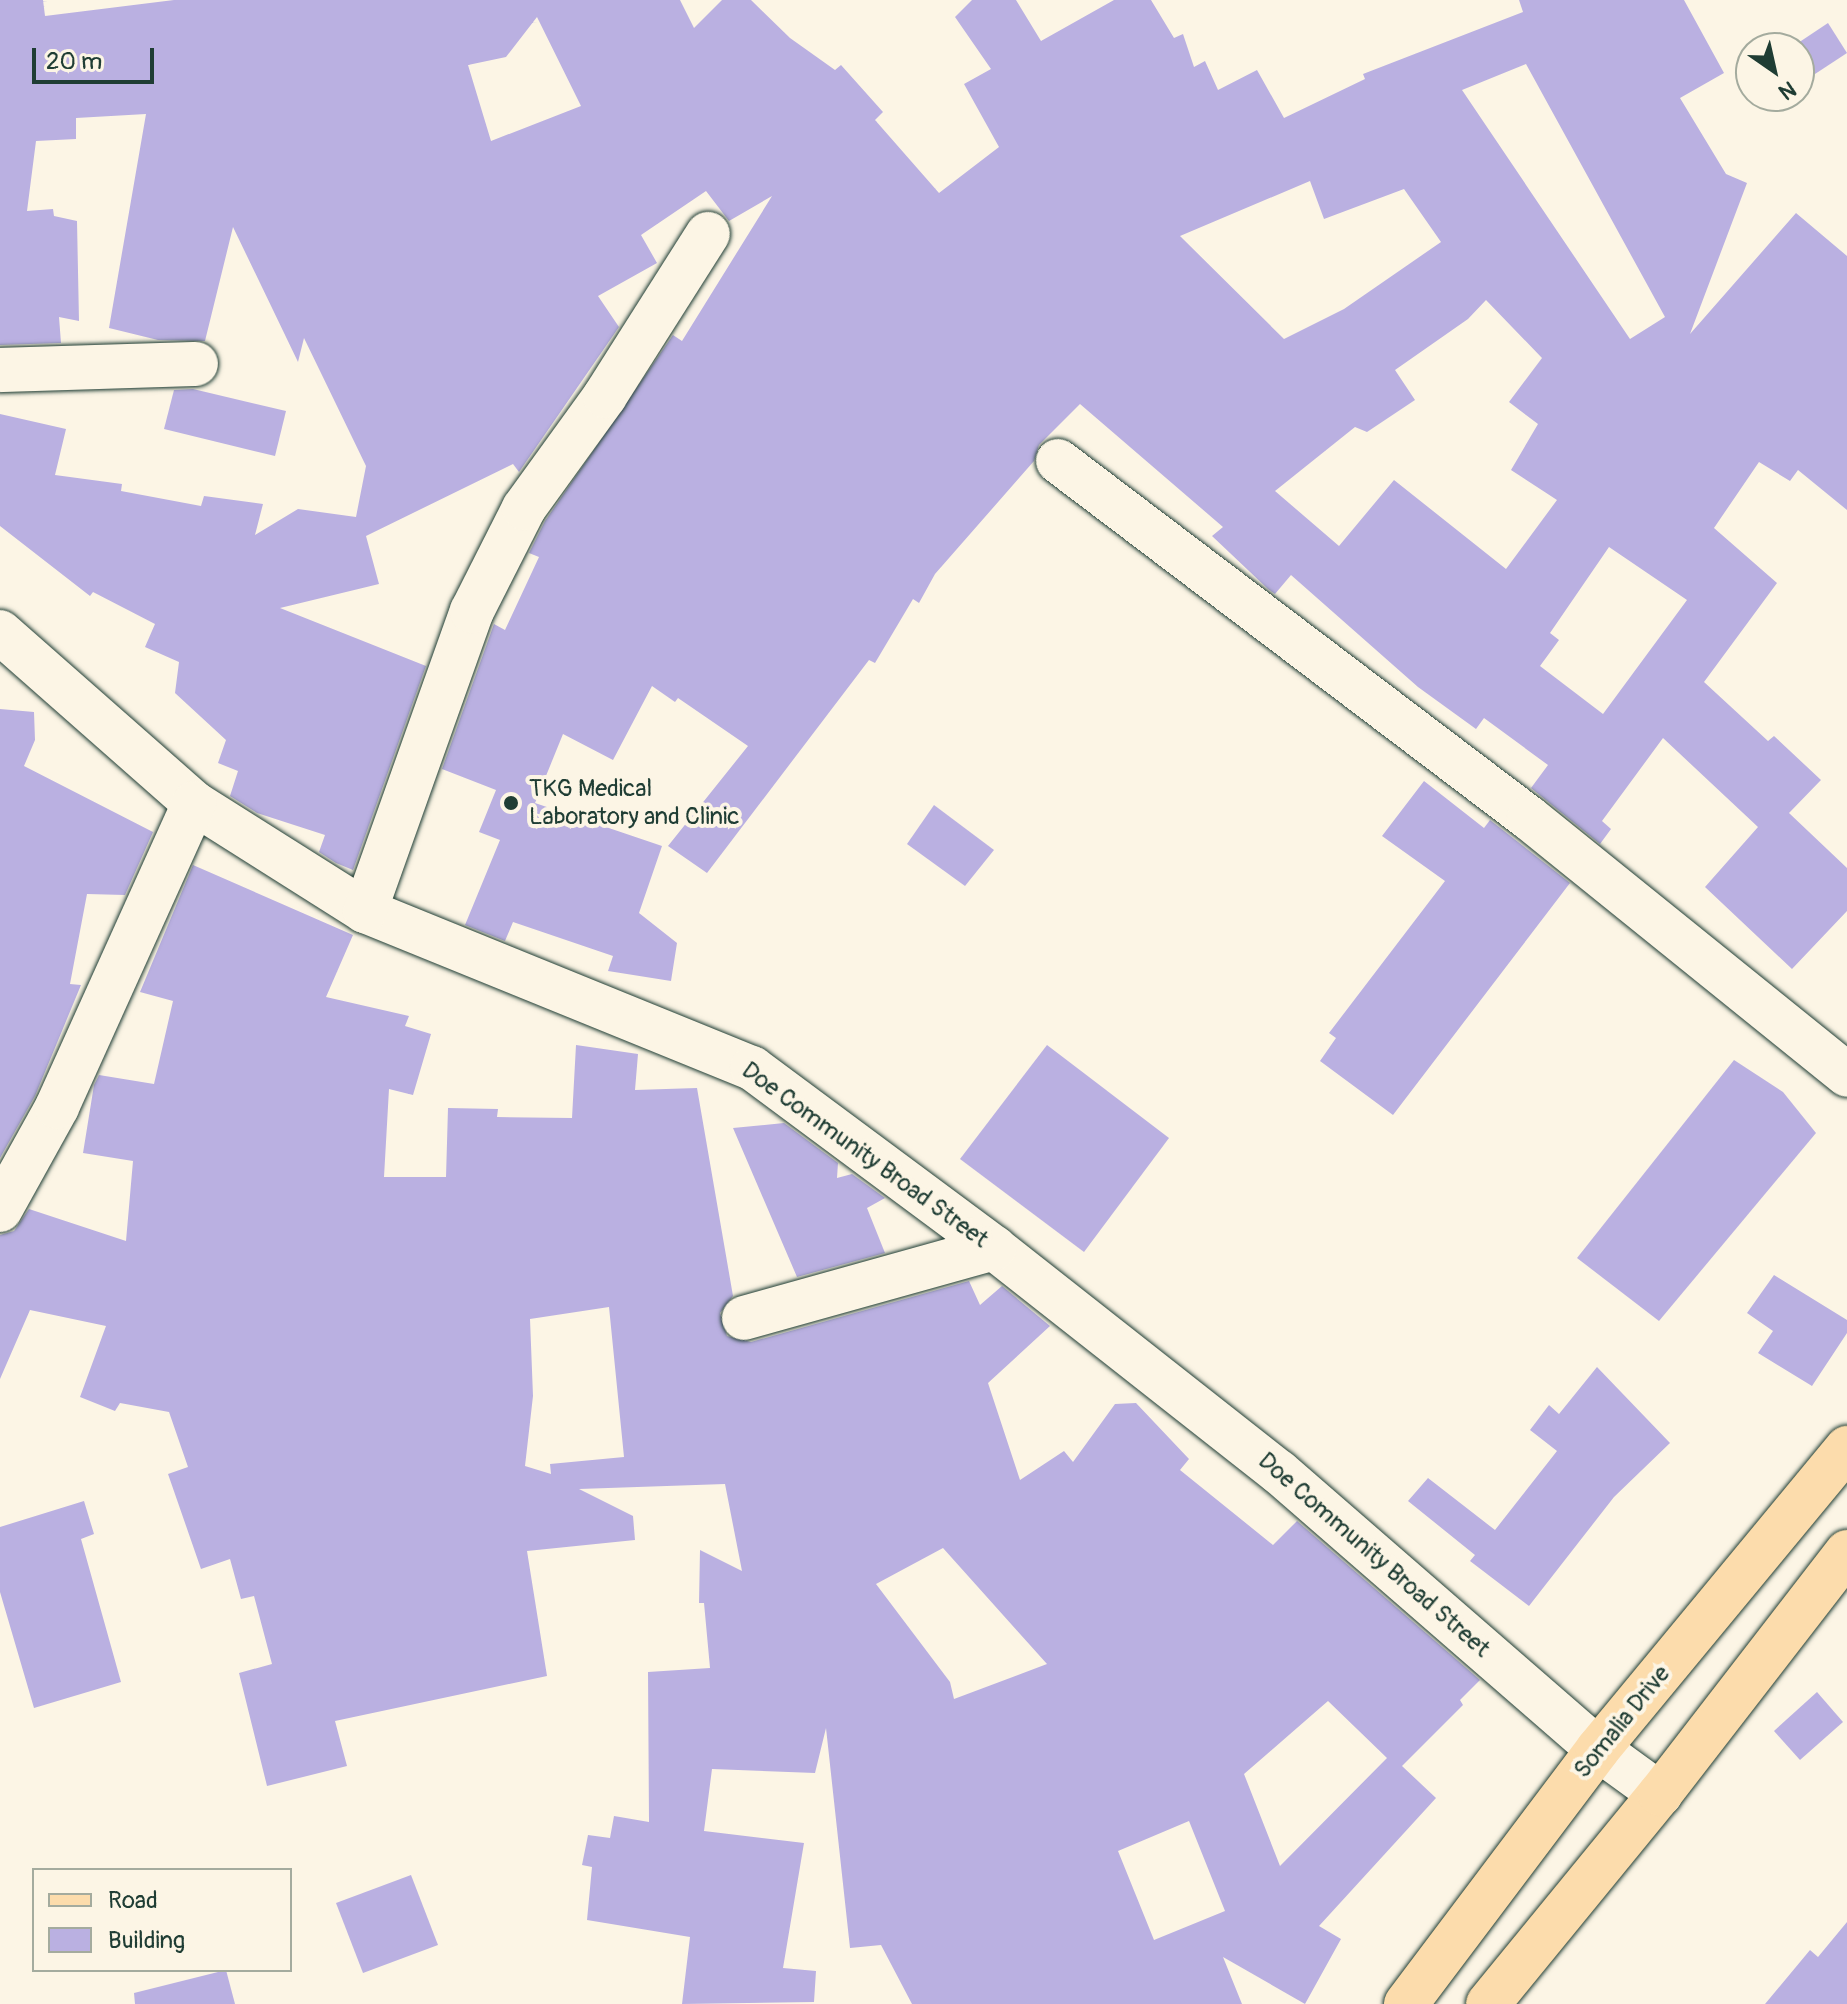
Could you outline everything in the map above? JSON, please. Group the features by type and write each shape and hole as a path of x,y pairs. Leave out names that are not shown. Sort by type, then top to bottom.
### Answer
{"main road":[{"name":"Somalia Drive","path":"1406,2004 1598,1749 1847,1448"},
{"path":"1488,2004 1660,1794 1847,1552"}],"street":[{"path":"365,911 472,611 524,508 605,396 708,234"},
{"path":"0,370 196,364"},
{"path":"1058,461 1516,808 1847,1075"},
{"name":"Doe Community Broad Street","path":"0,632 194,803 365,911 752,1068 994,1248 1279,1472 1598,1749 1660,1794"},
{"path":"0,1210 57,1107 194,803"},
{"path":"744,1318 994,1248"}],"building":[{"path":"0,0 43,0 45,16 174,0 680,0 694,28 722,0 751,0 790,38 835,70 841,65 883,112 875,120 939,193 999,147 964,84 991,69 955,17 972,0 1016,0 1041,41 1114,0 1151,0 1174,38 1183,34 1194,67 1205,61 1218,90 1257,70 1284,118 1365,79 1363,74 1523,12 1519,0 1684,0 1724,73 1680,98 1726,174 1747,183 1690,334 1796,213 1847,256 1847,510 1798,470 1790,481 1759,462 1714,528 1777,583 1704,682 1768,741 1774,736 1821,780 1789,813 1847,868 1847,911 1792,969 1705,887 1758,827 1663,738 1602,821 1611,829 1600,844 1531,788 1548,765 1484,718 1476,729 1418,687 1291,575 1275,594 1268,589 1212,536 1223,527 1080,404 1039,445 1034,461 935,574 919,603 913,599 875,663 869,660 707,873 668,846 748,746 678,698 675,702 652,686 613,760 563,734 535,803 662,846 639,913 677,943 671,981 608,971 613,956 513,922 505,941 465,925 500,840 479,832 496,790 442,769 494,624 505,630 539,557 529,553 545,521 673,335 682,341 772,196 729,221 706,191 641,235 657,263 598,296 619,327 519,472 513,464 366,536 379,584 280,608 426,666 353,870 319,852 325,835 257,813 230,796 238,771 218,763 226,740 175,693 179,662 145,647 155,624 93,592 90,596 0,526 0,414 66,429 55,475 122,484 121,491 201,506 204,496 263,504 255,535 298,509 356,517 366,466 304,338 298,362 233,227 205,341 158,340 109,328 146,114 76,118 76,139 36,141 27,211 53,209 54,216 77,221 79,321 59,317 61,343 0,345","holes":["537,17 581,106 491,141 468,65 506,57","1526,64 1665,317 1630,339 1462,90","1310,181 1324,219 1404,189 1441,242 1344,309 1284,339 1180,236","1486,300 1542,358 1509,402 1538,424 1511,470 1557,500 1506,569 1394,480 1339,546 1275,491 1355,427 1367,432 1415,400 1395,370 1468,319","1609,547 1687,600 1603,714 1540,666 1559,640 1550,633"]},
{"path":"1828,23 1847,53 1815,74 1815,32"},
{"path":"193,389 286,411 275,456 164,429 174,390"},
{"path":"0,709 34,712 35,740 24,766 153,832 125,895 87,894 70,984 81,985 35,1096 0,1158"},
{"path":"1424,781 1484,828 1490,820 1570,883 1393,1115 1320,1061 1336,1038 1329,1033 1445,881 1382,836"},
{"path":"934,805 994,850 965,886 907,844"},
{"path":"193,865 353,935 326,997 409,1016 405,1026 431,1034 413,1095 389,1089 384,1177 446,1177 448,1108 498,1109 497,1117 572,1118 576,1045 638,1054 635,1090 697,1088 733,1296 720,1313 727,1336 751,1342 969,1281 980,1305 1002,1286 1050,1326 988,1383 1020,1480 1064,1451 1073,1462 1115,1404 1136,1403 1189,1459 1180,1470 1273,1545 1297,1521 1480,1680 1460,1700 1463,1705 1402,1766 1436,1798 1319,1926 1341,1939 1305,2004 1223,1957 1242,2004 912,2004 881,1945 850,1948 826,1728 815,1773 712,1769 704,1831 804,1843 783,1968 816,1971 814,2002 682,2004 690,1937 587,1920 592,1867 582,1865 588,1835 610,1838 614,1816 649,1822 648,1672 710,1668 704,1603 699,1603 700,1550 742,1571 725,1484 579,1489 633,1516 635,1540 527,1551 547,1676 335,1721 347,1766 267,1786 239,1673 272,1664 254,1596 241,1599 230,1559 201,1569 168,1474 188,1467 169,1412 120,1403 115,1411 80,1397 106,1326 30,1310 0,1379 0,1235 14,1231 29,1209 126,1241 133,1161 83,1153 94,1085 99,1075 154,1084 173,1001 140,992","holes":["609,1307 624,1457 550,1464 551,1474 525,1466 533,1396 530,1319","943,1548 1047,1664 954,1699 950,1682 876,1584","1328,1701 1387,1758 1280,1866 1244,1774","1189,1821 1225,1911 1154,1940 1118,1851"]},
{"path":"1047,1045 1169,1138 1084,1252 960,1159"},
{"path":"1734,1060 1783,1092 1816,1133 1659,1321 1577,1258"},
{"path":"784,1123 838,1163 837,1178 852,1174 885,1198 867,1208 885,1253 797,1277 733,1128"},
{"path":"1774,1275 1847,1320 1847,1333 1812,1386 1758,1353 1773,1331 1747,1313"},
{"path":"1597,1367 1670,1443 1614,1497 1529,1606 1470,1561 1475,1555 1408,1501 1428,1478 1495,1530 1557,1451 1530,1430 1549,1405 1559,1414"},
{"path":"84,1501 94,1534 81,1539 121,1682 34,1708 0,1592 0,1527"},
{"path":"1817,1692 1843,1722 1800,1760 1774,1731"},
{"path":"411,1875 438,1945 363,1973 336,1903"},
{"path":"1847,1922 1847,2004 1765,2004 1810,1950 1818,1957"},
{"path":"227,1972 235,2004 135,2004 134,1993"}],"place":[{"name":"TKG Medical Laboratory and Clinic","path":"511,803"}]}
